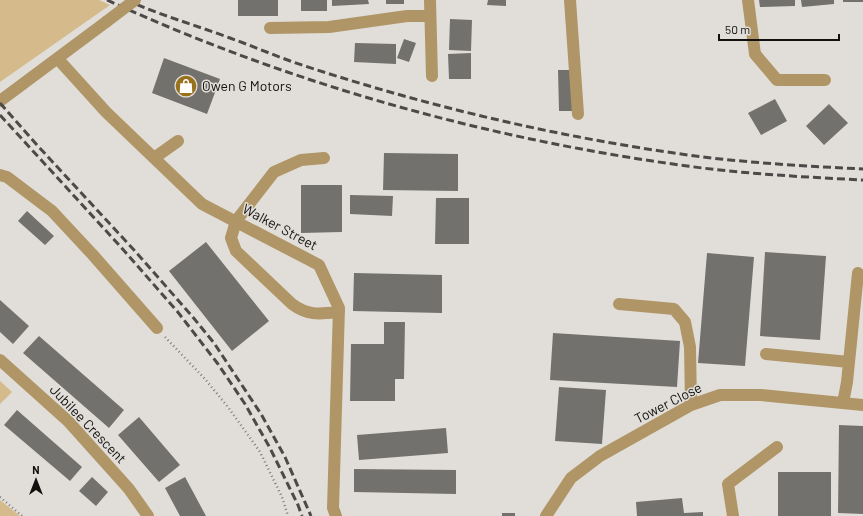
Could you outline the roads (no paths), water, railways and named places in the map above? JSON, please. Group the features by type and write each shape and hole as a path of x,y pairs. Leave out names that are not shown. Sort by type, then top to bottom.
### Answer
{"street":[{"path":"0,101 135,0"},
{"path":"430,0 432,76"},
{"path":"570,0 578,114"},
{"path":"748,0 755,54 777,80 825,80"},
{"path":"270,28 329,27 407,16 430,16"},
{"name":"Walker Street","path":"58,59 106,112 202,204 319,266 339,308 333,508 336,516"},
{"path":"154,158 178,141"},
{"path":"324,158 301,160 274,172 236,221 231,238 236,251 301,311 319,314 339,312"},
{"path":"0,175 7,177 52,211 157,328"},
{"path":"844,403 858,273"},
{"path":"619,304 674,309 685,322 690,346 691,405"},
{"path":"766,354 849,362"},
{"name":"Jubilee Crescent","path":"0,360 68,421 129,489 148,516"},
{"name":"Tower Close","path":"546,516 571,478 600,456 691,405 720,395 761,395 863,405"},
{"path":"733,516 728,484 777,447"}],"railway":[{"path":"107,0 176,30 247,58 318,82 464,124 612,155 687,166 753,173 863,180"},
{"path":"126,0 286,60 399,95 495,119 543,130 639,148 710,158 863,169"},
{"path":"0,103 134,250 214,343 261,414 285,457 311,516"},
{"path":"0,115 177,311 218,364 245,404 270,448 302,516"}],"place":[{"name":"Owen G Motors","path":"186,86"}]}
